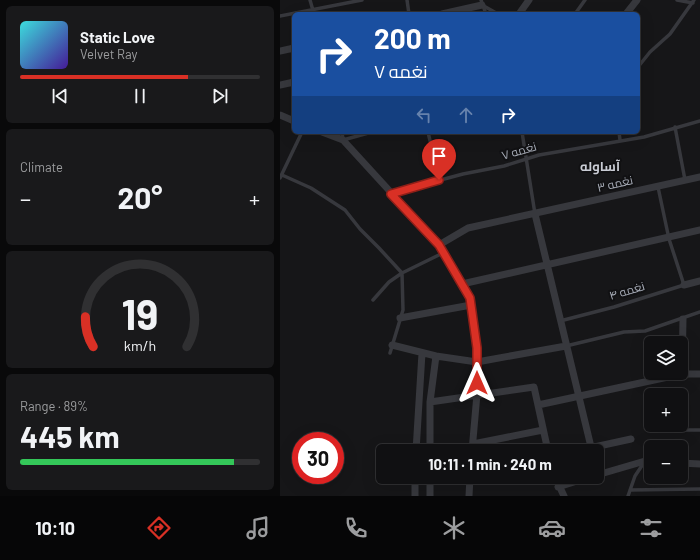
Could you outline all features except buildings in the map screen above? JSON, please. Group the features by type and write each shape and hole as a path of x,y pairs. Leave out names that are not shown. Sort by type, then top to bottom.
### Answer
{"street":[{"path":"520,12 529,0"},
{"path":"628,12 637,0"},
{"path":"449,12 482,2"},
{"path":"280,51 292,48"},
{"path":"280,85 292,82"},
{"path":"280,115 292,120"},
{"path":"327,134 343,140 439,245 470,298 477,348 477,394 472,444"},
{"name":"نغمه ۳","path":"439,245 468,228 700,177"},
{"path":"534,214 590,444"},
{"path":"462,284 700,230"},
{"name":"نغمه ۴","path":"684,285 700,281"},
{"path":"400,318 471,305"},
{"path":"682,336 683,319"},
{"path":"392,345 436,356 477,362 566,346"},
{"path":"416,444 422,353"},
{"path":"430,444 430,402 436,356"},
{"path":"688,374 700,374"},
{"path":"538,405 645,380"},
{"path":"430,402 477,394 534,387 546,444"},
{"path":"488,444 543,430"},
{"path":"604,446 631,439"},
{"path":"604,473 644,462"},
{"path":"688,463 700,464"},
{"path":"414,496 415,484"},
{"path":"430,484 430,496"},
{"path":"469,496 470,484"},
{"path":"557,484 564,496"},
{"path":"558,487 568,484"}],"lane":[{"path":"310,0 313,12"},
{"path":"298,12 362,0"},
{"path":"407,0 409,12"},
{"path":"576,12 585,0"},
{"path":"677,0 694,1"},
{"path":"640,64 650,52 670,34 694,1"},
{"path":"482,2 485,12"},
{"path":"482,2 495,12"},
{"path":"280,16 292,13"},
{"name":"نغمه ۷","path":"391,194 439,180 527,160 539,155 644,137 674,127 700,121"},
{"path":"674,127 686,181"},
{"path":"301,134 281,177 312,188 345,210 360,229 380,248 402,273 403,310 390,353"},
{"path":"342,134 343,140 365,134"},
{"path":"428,134 439,180"},
{"path":"522,134 534,214"},
{"path":"619,134 620,140"},
{"path":"658,186 669,238 684,285"},
{"path":"373,300 389,282 402,273 443,252"},
{"name":"نغمه ۴","path":"560,321 614,307 684,285"},
{"path":"566,346 624,332 645,331 700,312"},
{"path":"688,430 700,430"},
{"path":"628,496 635,476 644,466"},
{"path":"630,490 700,489"}],"district":[{"name":"آساوله","path":"600,166"}],"route":[{"path":"439,180 391,194 439,245 470,298 477,348 477,383"}]}
